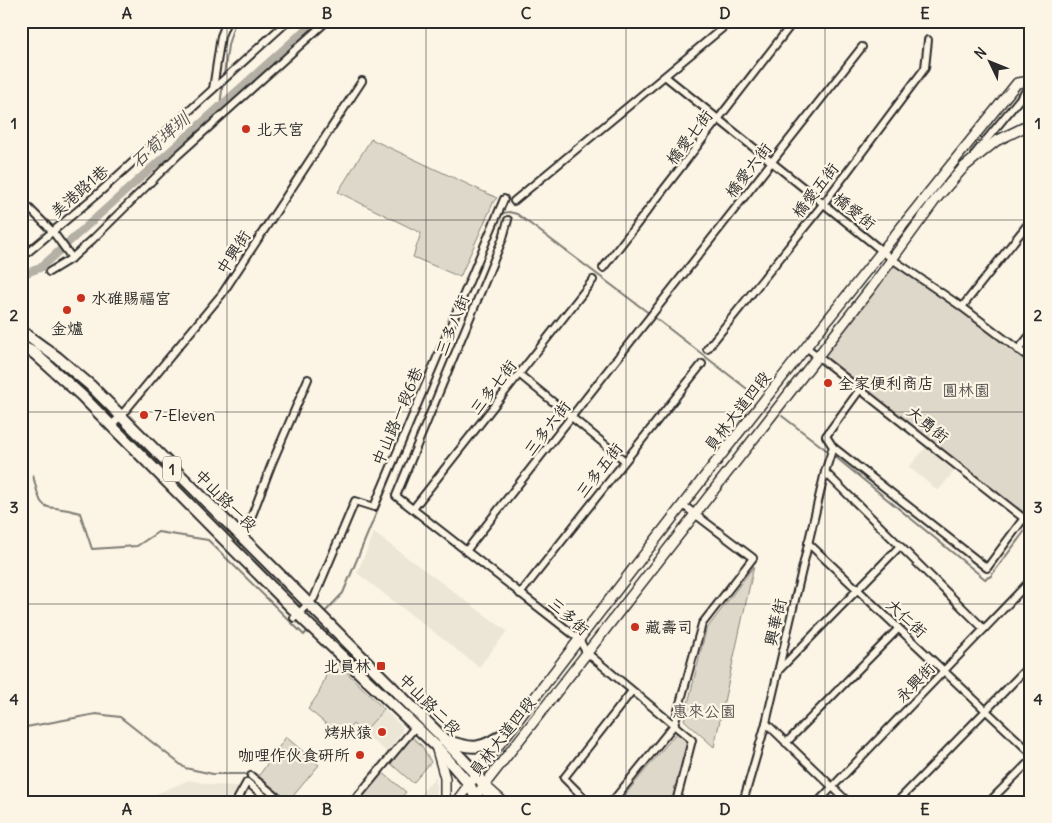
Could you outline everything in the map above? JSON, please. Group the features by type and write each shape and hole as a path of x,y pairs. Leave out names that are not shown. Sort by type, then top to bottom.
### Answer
{"main road":[{"name":"員林大道四段","path":"456,802 506,732 806,347 1017,83 1031,80"},
{"name":"員林大道四段","path":"475,799 484,784 586,652 892,260 936,199 964,167 996,141 1031,124"},
{"name":"中山路一段","path":"21,332 58,358 90,385 333,629"},
{"name":"中山路一段","path":"21,346 34,353 111,425 296,616 307,622 324,639"},
{"name":"中山路二段","path":"333,629 440,743 469,784 475,799"},
{"name":"中山路二段","path":"324,639 416,726 476,773 484,784"},
{"path":"445,802 445,778 440,743 479,748 490,744 506,732"},
{"name":"1","path":"484,784 491,802"}],"street":[{"path":"213,89 221,36 227,21"},
{"name":"美港路1巷","path":"21,258 53,232 288,21"},
{"path":"49,272 72,258 178,155 327,21"},
{"path":"514,201 666,77 731,21"},
{"name":"橋愛七街","path":"603,268 794,21"},
{"name":"橋愛五街","path":"707,349 824,203 925,68 928,40"},
{"name":"橋愛六街","path":"647,322 862,47"},
{"name":"橋愛街","path":"666,77 824,203 892,260 962,307 1031,359"},
{"name":"中興街","path":"111,425 120,417 222,294 362,81"},
{"path":"964,167 1028,92 1031,85"},
{"name":"中山路一段6巷","path":"296,616 314,598 354,501 374,507 504,199"},
{"path":"21,200 53,232 72,258"},
{"name":"三多八街","path":"396,496 503,238 508,220"},
{"path":"962,307 1031,220"},
{"name":"三多七街","path":"413,509 593,280"},
{"name":"三多六街","path":"466,551 647,322"},
{"path":"1018,350 1031,334"},
{"name":"大勇街","path":"806,347 861,388 1027,521"},
{"name":"三多五街","path":"520,594 624,460 702,364"},
{"path":"520,375 624,460"},
{"path":"243,538 272,462 308,379"},
{"path":"861,388 826,436 833,448 987,568 1027,521"},
{"name":"興華街","path":"743,802 766,723 825,472 833,448"},
{"path":"825,472 984,629"},
{"name":"三多街","path":"396,496 579,639 586,652 692,740 676,802"},
{"path":"612,802 674,725 702,624 752,558 683,505"},
{"name":"大仁街","path":"808,543 1031,753"},
{"path":"778,672 899,546"},
{"name":"永興街","path":"818,802 1031,580"},
{"path":"786,743 898,629"},
{"path":"783,648 796,653"},
{"path":"897,802 984,710 1031,664"},
{"path":"588,802 564,778 632,691"},
{"path":"766,723 848,802"},
{"path":"353,802 416,726"},
{"path":"989,802 1031,760"},
{"path":"236,802 249,779"},
{"path":"249,779 271,802"},
{"path":"249,779 283,802"},
{"name":"中山路二段","path":"484,784 504,802"},
{"name":"中山路二段","path":"475,799 485,802"}],"shaded area":[{"path":"927,446 955,470 938,491 909,467"},
{"path":"374,533 507,631 479,667 357,573"},
{"path":"384,709 402,727 402,732 387,752 363,733"},
{"path":"436,776 437,802 414,802"},
{"path":"189,780 213,785 239,786 240,789 231,802 146,802 156,794"}],"green space":[{"path":"371,139 497,198 460,277 413,257 421,233 338,192"},
{"name":"圓林園","path":"892,259 1031,359 1031,505 1024,518 817,356"},
{"name":"惠來公園","path":"754,566 714,747 684,720 706,630"},
{"path":"335,661 384,709 363,733 353,724 342,737 308,709 319,693 331,663"},
{"path":"678,731 689,739 672,802 619,802"},
{"path":"286,737 319,765 288,802 258,777"},
{"path":"412,737 422,746 431,762 413,783 389,762 409,738"},
{"path":"382,772 406,792 399,800 401,802 366,802 361,797"}],"waterway":[{"path":"224,75 228,45 235,21"},
{"name":"石筍埤圳","path":"21,275 40,268 315,21"},
{"path":"220,106 223,82"},
{"path":"499,219 503,213 517,214 650,314"},
{"path":"324,613 343,593 491,237"},
{"path":"654,317 755,395"},
{"path":"782,416 829,452"},
{"path":"833,455 985,579 991,576 1030,524"},
{"path":"33,475 39,498 43,504 80,513 92,549 137,546 158,532 208,540 304,635 309,629"},
{"path":"21,728 96,714 120,717 185,768 213,774 245,774 248,777"}],"place":[{"name":"北天宮","path":"246,129"},
{"name":"水碓賜福宮","path":"81,298"},
{"name":"金爐","path":"67,310"},
{"name":"全家便利商店","path":"828,383"},
{"name":"7-Eleven","path":"144,415"},
{"name":"藏壽司","path":"635,627"},
{"name":"北員林","path":"381,666"},
{"name":"烤狀猿","path":"382,732"},
{"name":"咖哩作伙食研所","path":"360,755"}]}
